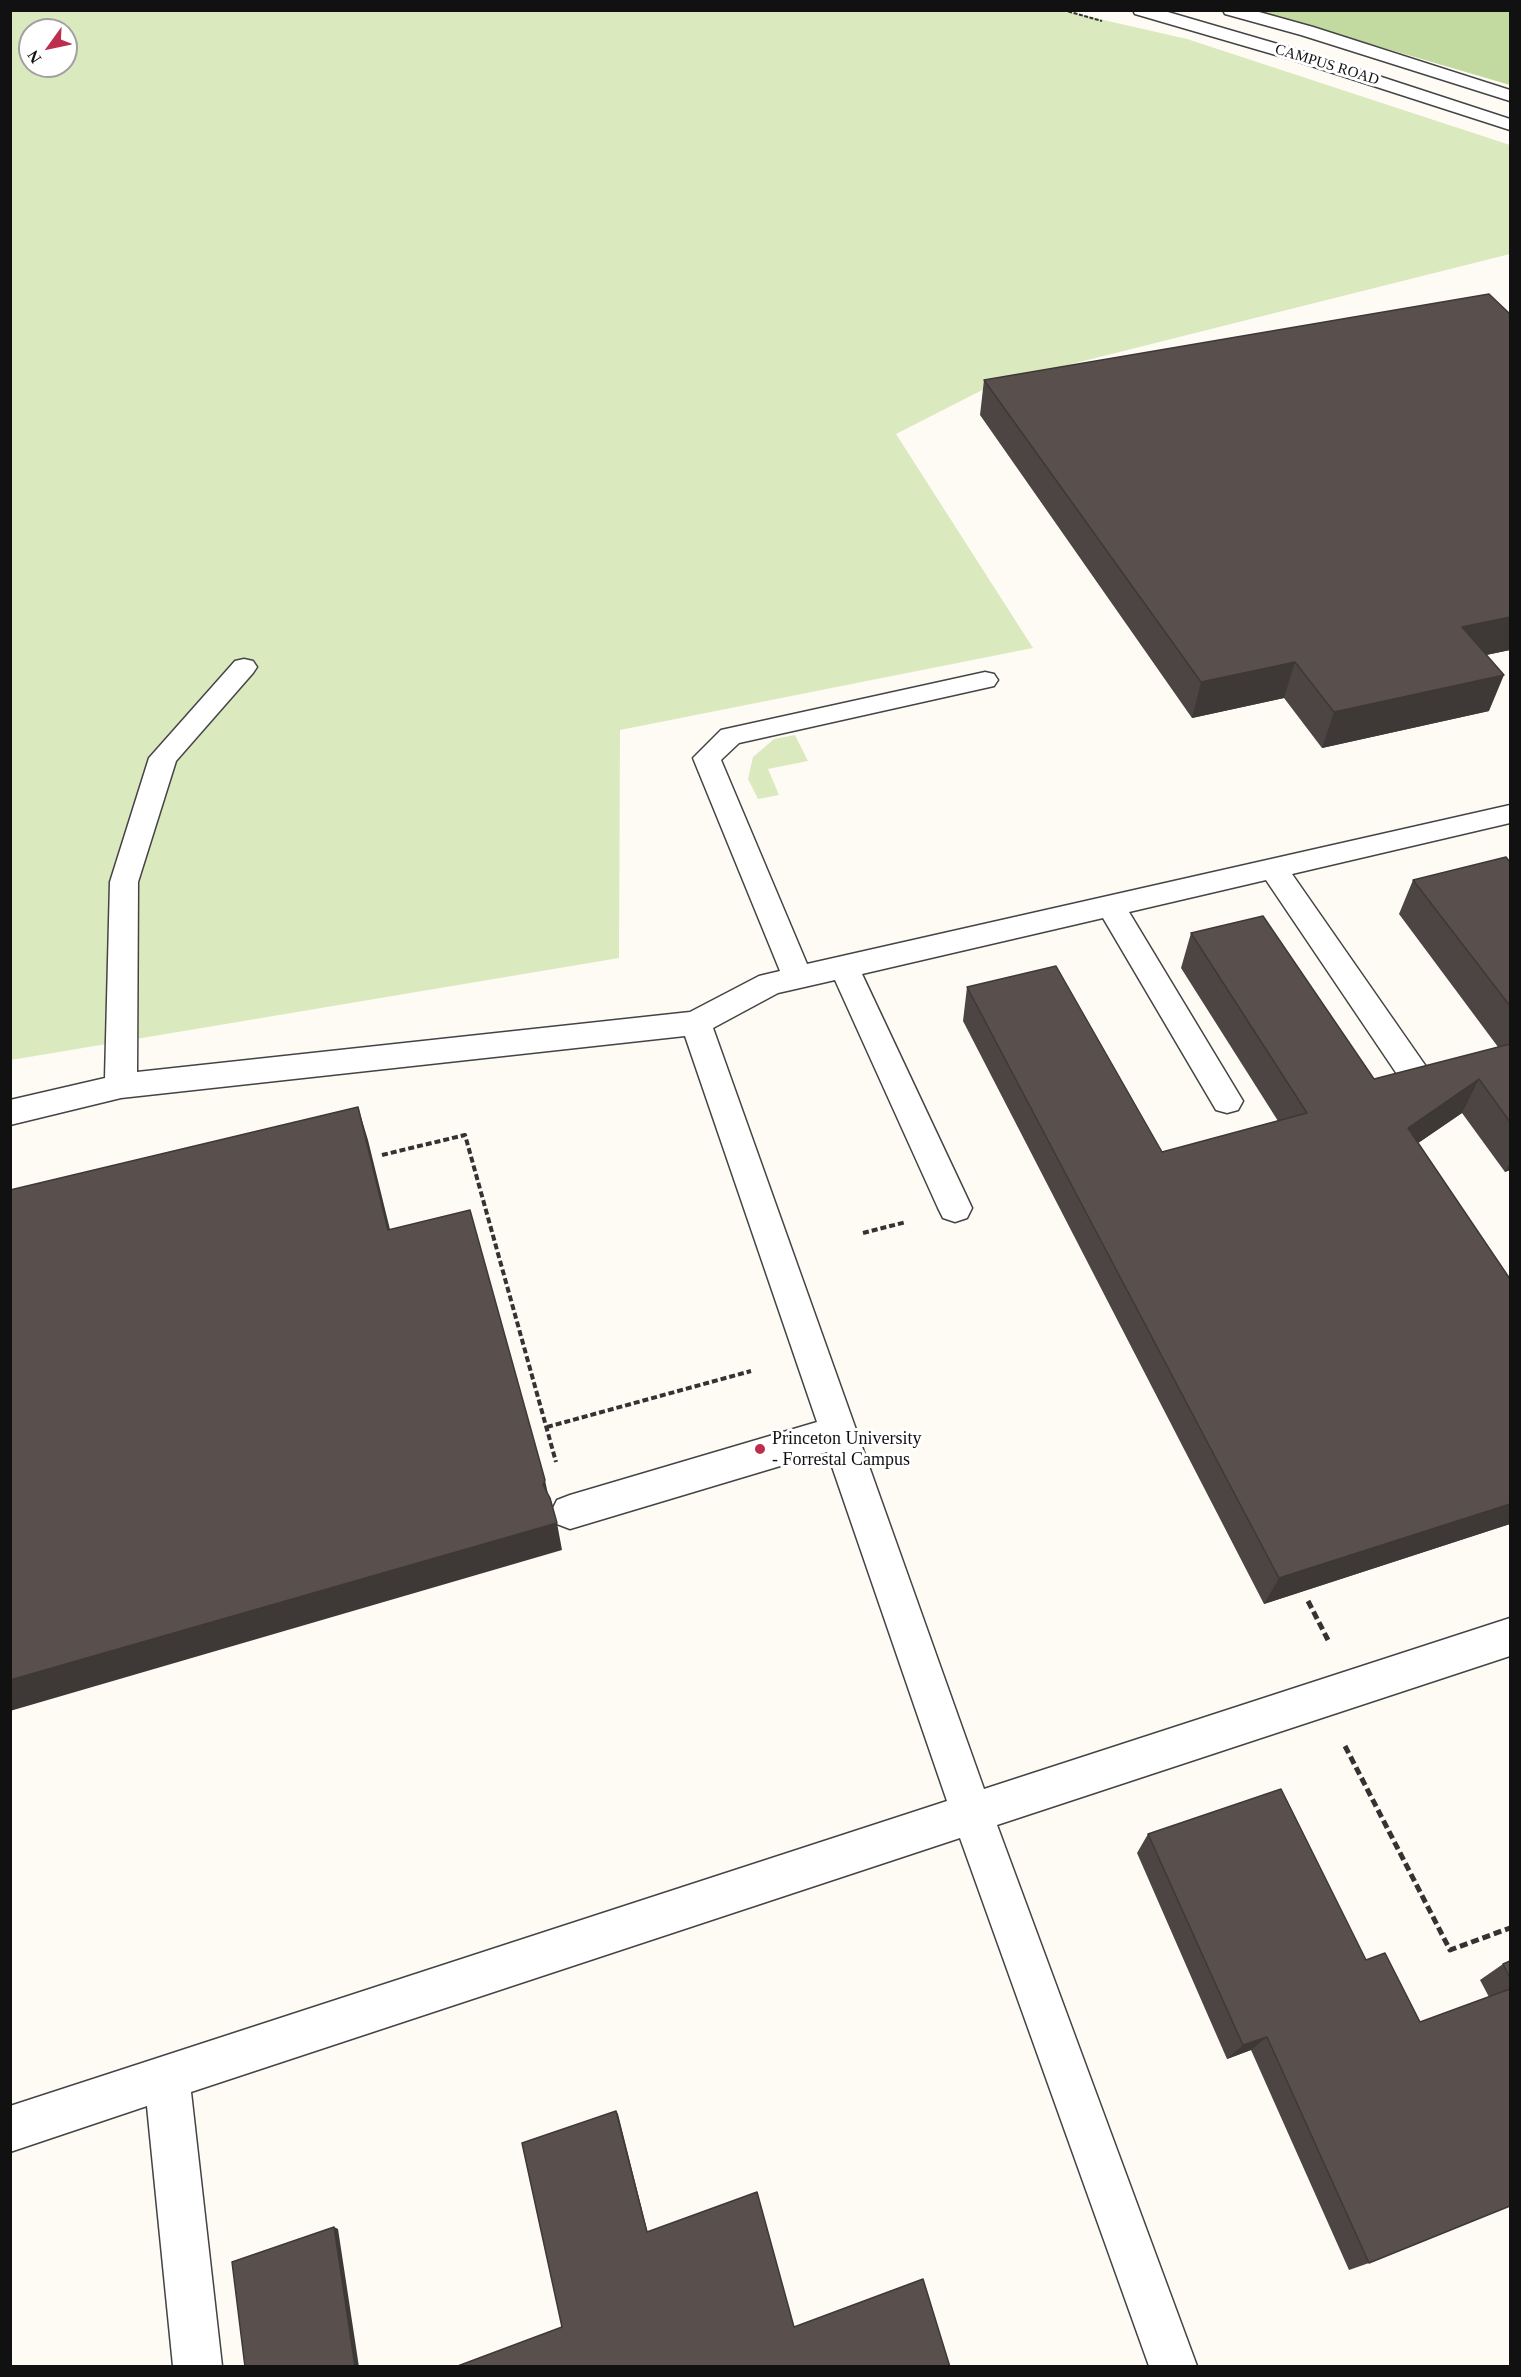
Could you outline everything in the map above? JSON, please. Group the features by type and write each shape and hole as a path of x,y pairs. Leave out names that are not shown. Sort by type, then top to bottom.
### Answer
{"street":[{"name":"CAMPUS ROAD","path":"1141,10 1299,56 1510,125"},
{"name":"CAMPUS ROAD","path":"1231,10 1307,31 1510,96"},
{"path":"121,1086 124,882 163,758 244,667"},
{"path":"798,978 707,758 730,736 985,680"},
{"path":"10,1113 121,1086 696,1023 770,984 1510,814"},
{"path":"1273,868 1414,1074"},
{"path":"1111,906 1227,1101"},
{"path":"844,967 955,1208"},
{"path":"696,1023 972,1814 1173,2367"},
{"path":"570,1512 839,1432"},
{"path":"10,2129 1510,1637"},
{"path":"167,2078 198,2367"}],"path":[{"path":"382,1155 465,1135 570,1512"},
{"path":"547,1427 751,1371"},
{"path":"1321,1699 1450,1950 1510,1928"}],"green space":[{"path":"11,11 1064,11 1187,39 1510,145 1510,254 996,383 896,434 1033,648 620,730 619,958 11,1060"},
{"path":"1258,11 1510,11 1510,85"},
{"path":"795,735 808,761 768,769 779,795 758,799 748,779 753,757 774,739"}],"building":[{"path":"1489,294 1510,314 1510,617 1462,627 1504,675 1334,712 1295,662 1201,682 984,380"},
{"path":"1506,857 1510,862 1510,1006 1413,880"},
{"path":"1263,916 1374,1079 1510,1044 1510,1122 1479,1079 1408,1128 1510,1279 1510,1504 1279,1578 967,987 1056,966 1162,1152 1307,1113 1191,933"},
{"path":"358,1107 388,1230 470,1210 545,1480 543,1485 550,1498 557,1523 10,1680 10,1190"},
{"path":"1281,1789 1366,1960 1385,1953 1420,2022 1510,1989 1510,2206 1369,2263 1267,2037 1243,2045 1148,1834"},
{"path":"1510,1961 1510,1978 1503,1964"},
{"path":"616,2111 647,2232 757,2192 794,2327 923,2279 950,2367 455,2367 562,2327 522,2143"},
{"path":"334,2227 355,2367 245,2367 232,2262"}],"place":[{"name":"Princeton University - Forrestal Campus","path":"760,1449"}]}
